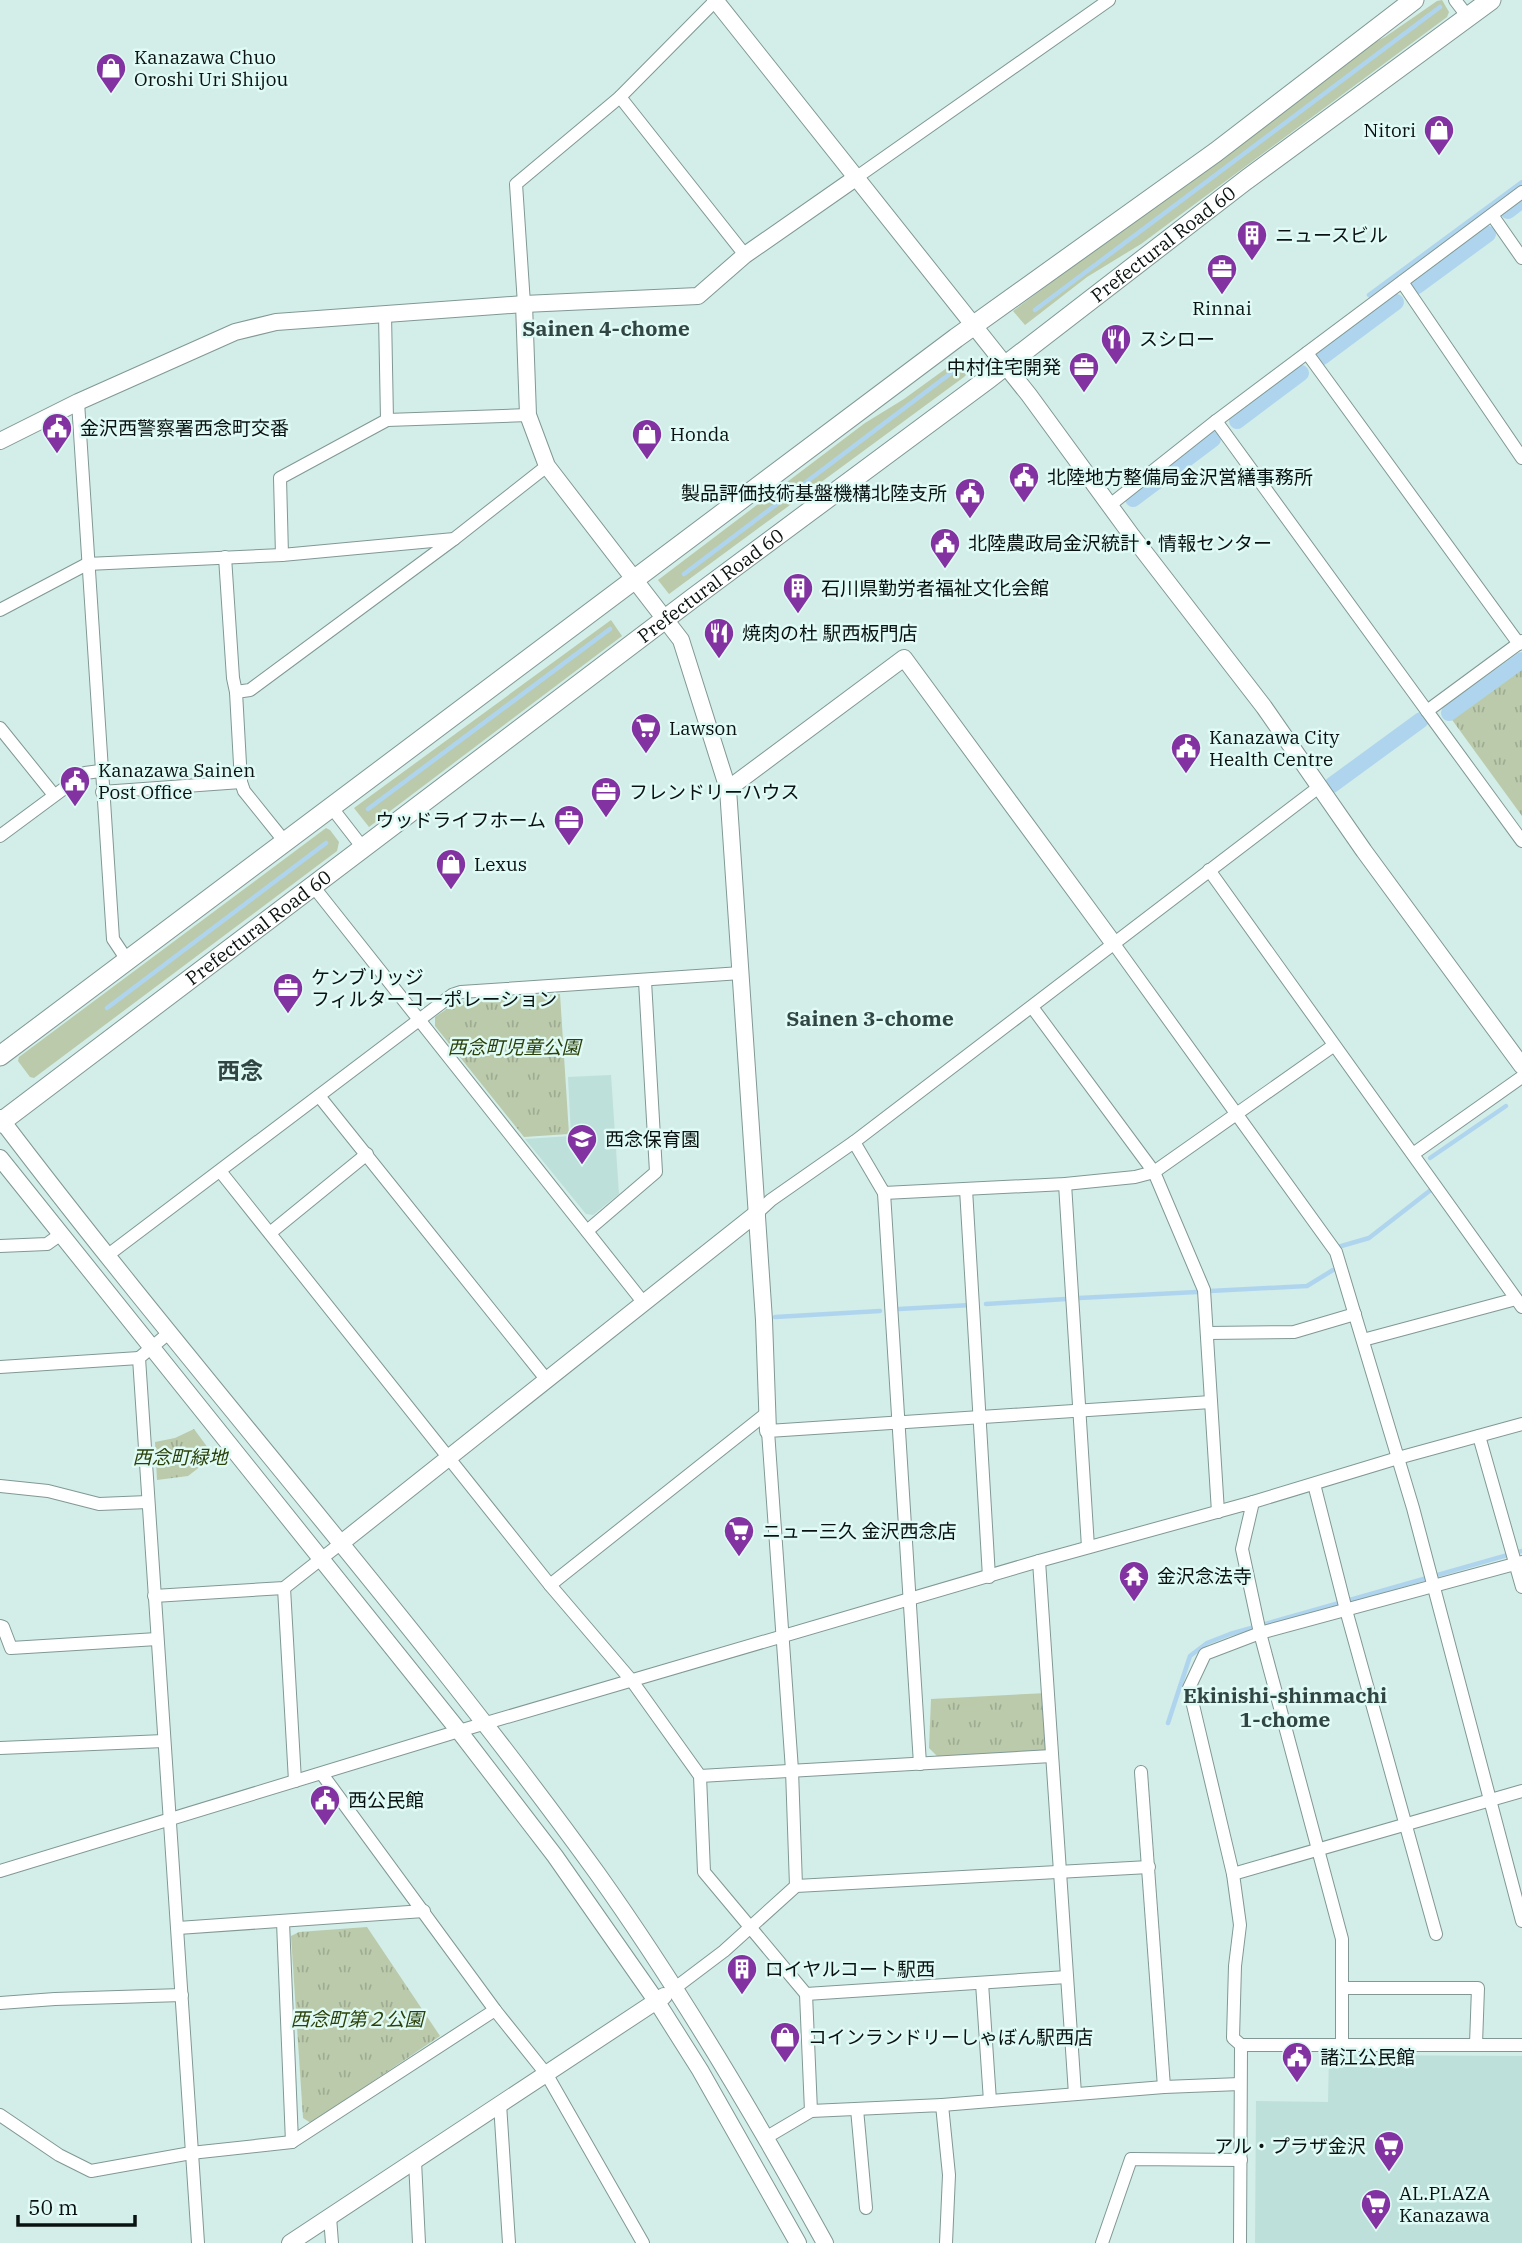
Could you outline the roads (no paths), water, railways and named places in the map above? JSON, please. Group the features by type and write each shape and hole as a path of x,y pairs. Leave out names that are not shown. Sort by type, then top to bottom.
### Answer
{"main road":[{"path":"0,1056 973,325 1216,152 1414,0"},
{"name":"Prefectural Road 60","path":"1,1121 1005,365 1246,180 1491,0"}],"street":[{"path":"796,1886 792,1770 728,789 681,640 547,466 528,415 516,184 620,97 716,0 1005,365 1264,708 1522,1066"},
{"path":"0,441 78,402 235,332 276,322 524,304 698,296 745,255 1109,0"},
{"path":"1455,0 1468,17"},
{"path":"620,97 745,255"},
{"path":"1110,505 1216,421 1522,192"},
{"path":"1492,215 1522,258"},
{"path":"1402,282 1522,458"},
{"path":"385,314 387,420"},
{"path":"1307,353 1520,643 1427,711"},
{"path":"78,402 113,939 127,960"},
{"path":"282,555 280,478 387,420 528,415"},
{"path":"1216,421 1522,841"},
{"path":"236,692 250,690 454,539 547,466"},
{"path":"0,610 87,564 282,555 454,539"},
{"path":"225,557 241,782 244,791 285,842"},
{"path":"728,789 904,658 1336,1252 1398,1458 1519,1901 1522,1921"},
{"path":"0,727 54,795"},
{"path":"0,836 85,773 100,771"},
{"path":"102,792 241,782"},
{"path":"154,1596 284,1588 757,1213 1319,787"},
{"path":"332,808 363,848"},
{"path":"1209,870 1519,1303 1363,1340"},
{"path":"313,886 643,1302"},
{"path":"108,1255 452,995 461,992 741,973"},
{"path":"587,1231 656,1172 645,981"},
{"path":"1032,1007 1154,1172 1204,1290 1218,1512"},
{"path":"884,1193 1065,1184 1135,1177 1154,1172 1333,1046"},
{"path":"1413,1154 1522,1077"},
{"path":"319,1096 546,1379"},
{"path":"1,1121 485,1724 597,1874 675,1988 767,2137 825,2243"},
{"path":"854,1142 884,1193 920,1764"},
{"path":"270,1233 367,1154"},
{"path":"0,1157 459,1731 555,1856 657,2001 798,2243"},
{"path":"220,1171 550,1585 632,1681 700,1776 704,1872 806,1994 811,2111"},
{"path":"1065,1184 1088,1547"},
{"path":"966,1189 989,1577"},
{"path":"0,1246 47,1244 61,1234"},
{"path":"1207,1333 1294,1332 1355,1314"},
{"path":"0,1367 139,1358 170,1332"},
{"path":"139,1358 198,2243"},
{"path":"768,1431 1211,1402"},
{"path":"550,1585 767,1413"},
{"path":"0,1871 459,1731 1039,1561 1522,1424"},
{"path":"1479,1436 1522,1587"},
{"path":"1314,1484 1436,1934"},
{"path":"0,1486 48,1491 99,1504 148,1502"},
{"path":"1253,1502 1242,1549 1259,1628 1342,1939 1342,2046"},
{"path":"1515,1559 1259,1628 1205,1654 1189,1688 1233,1874 1240,1925 1235,1966 1233,2038 1241,2045 1522,2045"},
{"path":"1039,1561 1075,2094"},
{"path":"284,1588 295,1781"},
{"path":"0,1626 3,1627 11,1648 157,1639"},
{"path":"0,1748 164,1741"},
{"path":"700,1776 1052,1756"},
{"path":"1141,1772 1164,2087"},
{"path":"321,1774 495,2010 547,2075 643,2243"},
{"path":"1233,1874 1522,1791"},
{"path":"289,2243 657,2001 724,1951 796,1886 1149,1867"},
{"path":"178,1927 424,1911"},
{"path":"284,1922 292,2142"},
{"path":"806,1994 1066,1977"},
{"path":"982,1983 990,2101"},
{"path":"1342,1988 1478,1988 1476,2044"},
{"path":"0,2003 182,1995"},
{"path":"0,2115 59,2155 92,2171 191,2153 292,2142 495,2010"},
{"path":"1240,2243 1241,2045"},
{"path":"767,2137 811,2111 942,2105 1164,2087 1240,2084"},
{"path":"500,2104 509,2243"},
{"path":"942,2105 949,2175 946,2243"},
{"path":"857,2109 866,2208"},
{"path":"1102,2243 1131,2159 1241,2160"},
{"path":"415,2161 419,2243"},
{"path":"330,2217 332,2243"}],"waterway":[{"path":"1035,310 1440,7"},
{"path":"1369,295 1522,182"},
{"path":"1508,211 1522,200"},
{"path":"1417,286 1488,234"},
{"path":"1322,357 1396,302"},
{"path":"684,574 955,370"},
{"path":"1237,421 1301,373"},
{"path":"1133,499 1213,439"},
{"path":"368,809 610,629"},
{"path":"1449,713 1522,660"},
{"path":"1332,785 1421,720"},
{"path":"107,1008 326,843"},
{"path":"1430,1158 1506,1106"},
{"path":"1338,1247 1369,1238 1432,1189"},
{"path":"1210,1291 1307,1286 1333,1270"},
{"path":"1079,1298 1197,1292"},
{"path":"986,1304 1066,1299"},
{"path":"899,1309 971,1305"},
{"path":"775,1317 880,1311"},
{"path":"1168,1723 1190,1656 1207,1643 1230,1634 1522,1551"}],"place":[{"name":"Kanazawa Chuo Oroshi Uri Shijou","path":"111,95"},
{"name":"Nitori","path":"1439,157"},
{"name":"ニュースビル","path":"1252,262"},
{"name":"Rinnai","path":"1222,296"},
{"name":"スシロー","path":"1116,366"},
{"name":"中村住宅開発","path":"1084,394"},
{"name":"金沢西警察署西念町交番","path":"57,455"},
{"name":"Honda","path":"647,461"},
{"name":"北陸地方整備局金沢営繕事務所","path":"1024,504"},
{"name":"製品評価技術基盤機構北陸支所","path":"970,520"},
{"name":"北陸農政局金沢統計・情報センター","path":"945,570"},
{"name":"石川県勤労者福祉文化会館","path":"798,615"},
{"name":"焼肉の杜 駅西板門店","path":"719,660"},
{"name":"Lawson","path":"646,755"},
{"name":"Kanazawa City Health Centre","path":"1186,775"},
{"name":"Kanazawa Sainen Post Office","path":"75,808"},
{"name":"フレンドリーハウス","path":"606,819"},
{"name":"ウッドライフホーム","path":"569,847"},
{"name":"Lexus","path":"451,891"},
{"name":"ケンブリッジ フィルターコーポレーション","path":"288,1015"},
{"name":"西念保育園","path":"582,1166"},
{"name":"ニュー三久 金沢西念店","path":"739,1558"},
{"name":"金沢念法寺","path":"1134,1603"},
{"name":"西公民館","path":"325,1827"},
{"name":"ロイヤルコート駅西","path":"742,1996"},
{"name":"コインランドリーしゃぼん駅西店","path":"785,2064"},
{"name":"諸江公民館","path":"1297,2084"},
{"name":"アル・プラザ金沢","path":"1389,2173"},
{"name":"AL.PLAZA Kanazawa","path":"1376,2231"}],"district":[{"name":"Sainen 4-chome","path":"606,329"},
{"name":"Sainen 3-chome","path":"870,1019"},
{"name":"西念","path":"240,1071"},
{"name":"Ekinishi-shinmachi 1-chome","path":"1285,1708"}],"park label":[{"name":"西念町児童公園","path":"514,1047"},
{"name":"西念町緑地","path":"180,1457"},
{"name":"西念町第２公園","path":"357,2019"}]}
